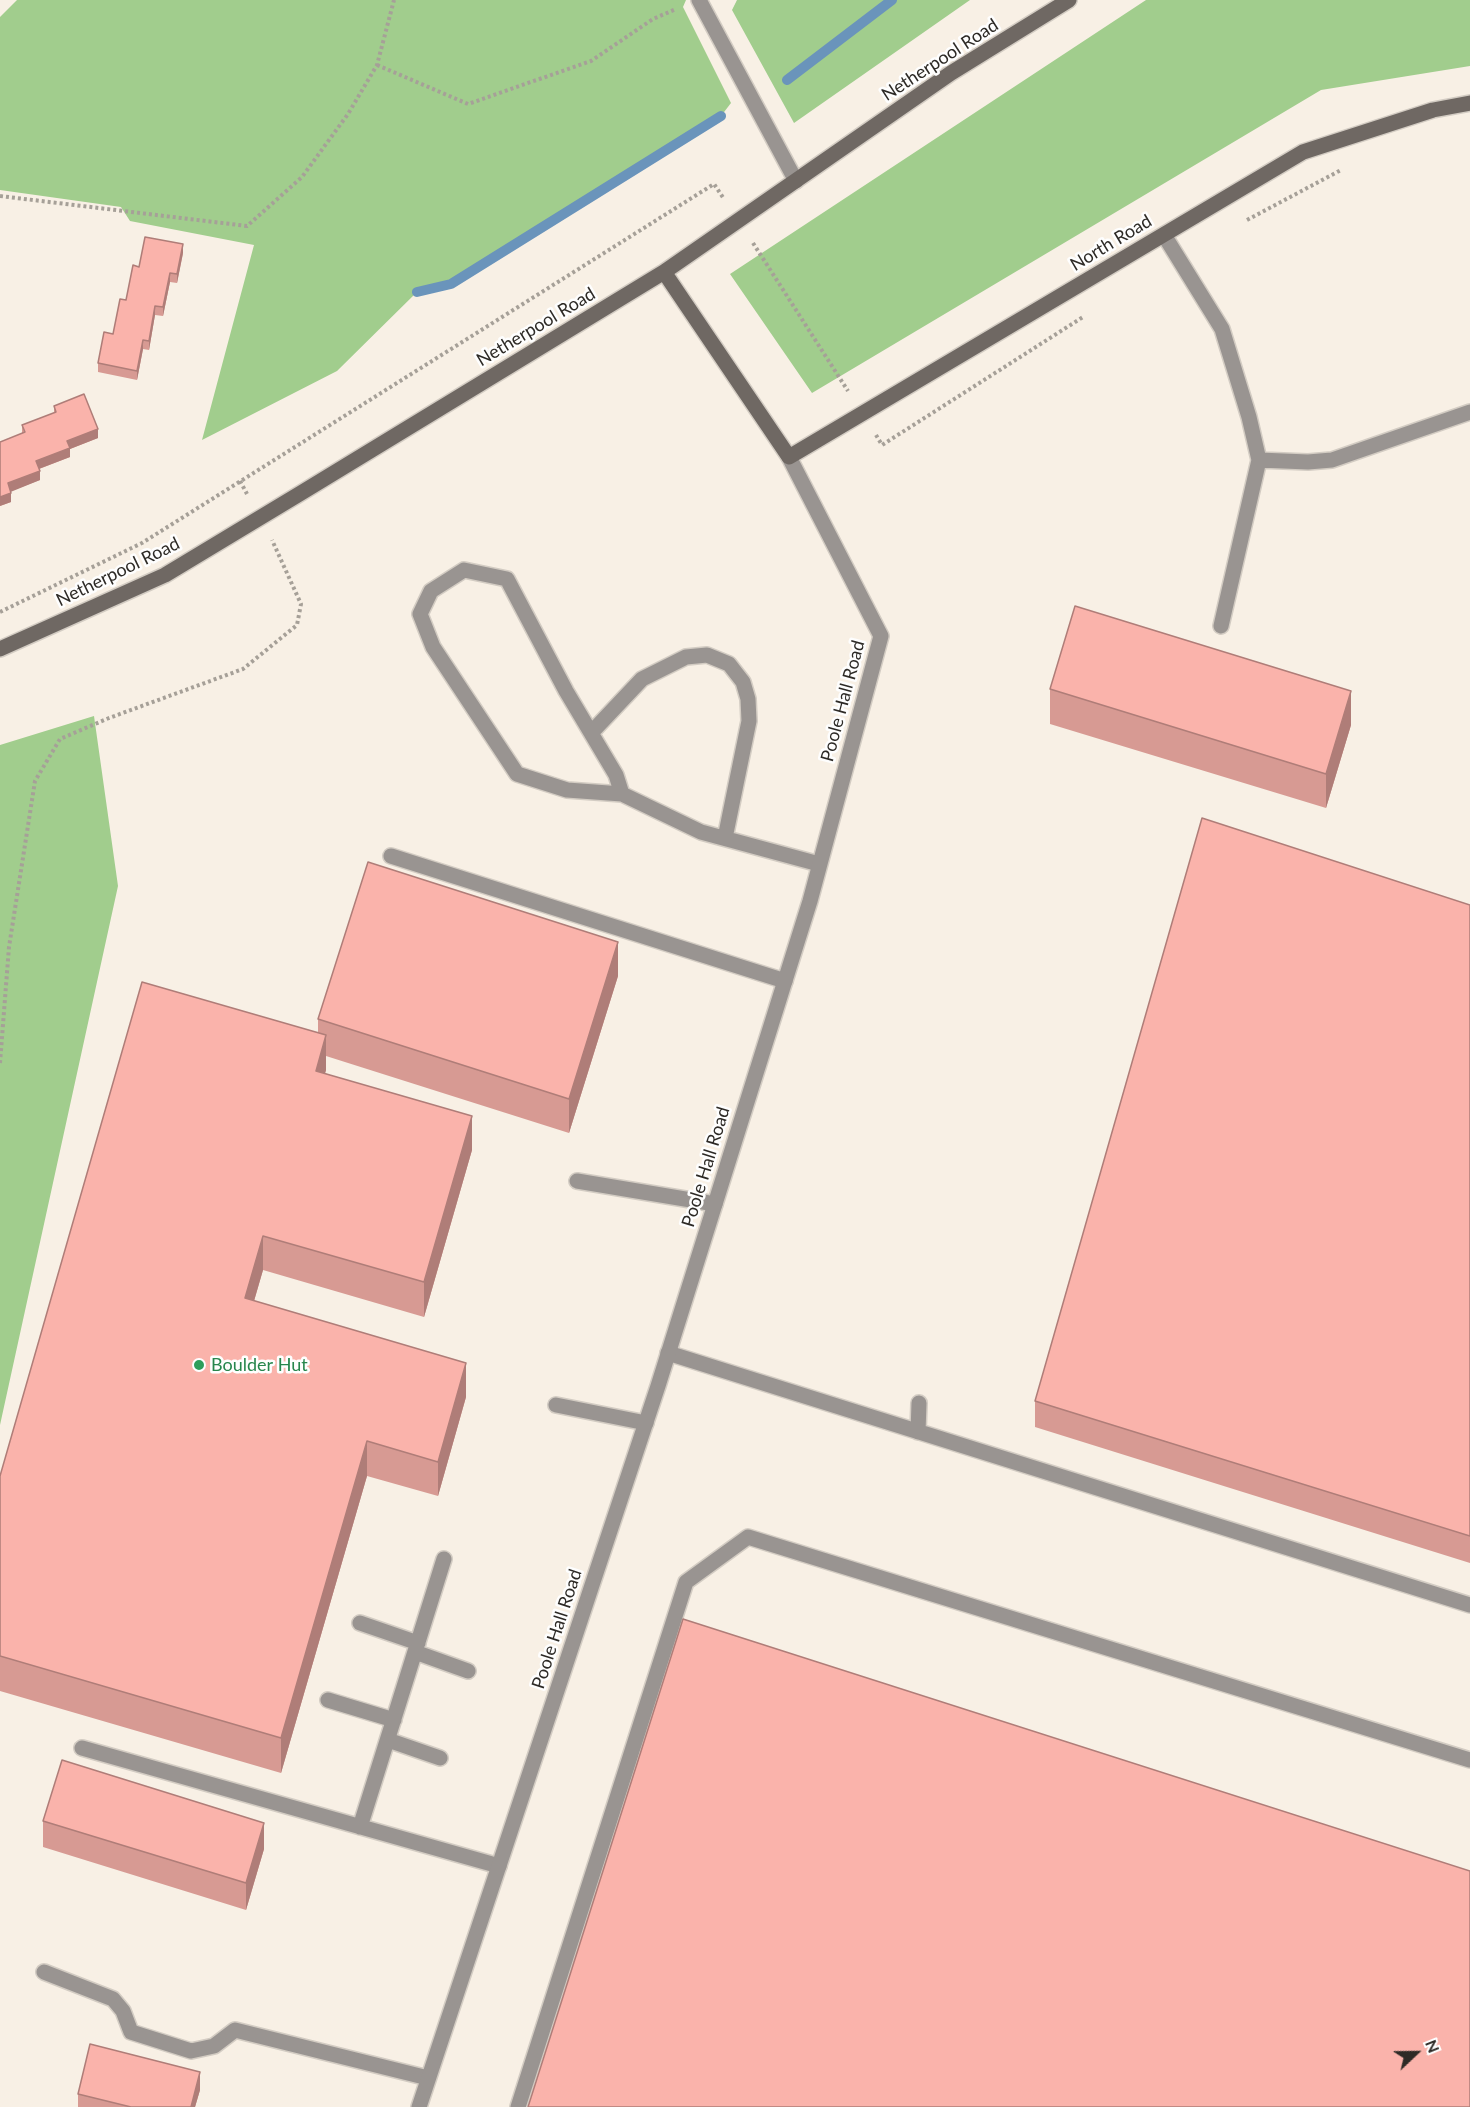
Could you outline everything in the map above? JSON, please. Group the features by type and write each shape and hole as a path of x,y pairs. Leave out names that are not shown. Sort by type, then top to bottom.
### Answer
{"main road":[{"name":"Netherpool Road","path":"0,649 165,575 261,517 664,272 951,74 1069,0"},
{"name":"North Road","path":"789,457 1303,153 1433,110 1470,103"},
{"name":"Poole Hall Road","path":"664,272 789,457"}],"street":[{"path":"692,2 796,181"},
{"path":"1164,235 1222,329 1249,417 1259,460 1221,626"},
{"path":"1259,460 1308,462 1332,460 1470,412"},
{"name":"Poole Hall Road","path":"419,2107 646,1423 715,1204 785,981 881,636 789,457"},
{"path":"622,794 616,775 566,691 507,579 464,570 431,591 420,614 434,647 517,774 567,790 622,794 701,832 819,864"},
{"path":"591,733 642,679 686,657 707,655 729,664 743,682 748,699 748,721 725,838"},
{"path":"391,856 785,981"},
{"path":"577,1181 715,1204"},
{"path":"668,1353 1470,1605"},
{"path":"918,1403 918,1432"},
{"path":"556,1405 646,1423"},
{"path":"518,2107 686,1582 748,1538 1470,1760"},
{"path":"360,1827 444,1559"},
{"path":"360,1623 468,1671"},
{"path":"328,1700 394,1720"},
{"path":"388,1740 440,1758"},
{"path":"82,1748 499,1866"},
{"path":"44,1971 113,1999 123,2011 131,2032 191,2051 214,2046 235,2030 428,2078"}],"path":[{"path":"0,196 248,226 302,177 348,114 377,65 394,0"},
{"path":"377,65 468,104 591,61 653,19 692,2"},
{"path":"1237,225 1348,166"},
{"path":"863,413 882,446 1091,311"},
{"path":"0,1063 9,947 35,781 60,739 109,718 243,669 297,625 301,604 261,517 240,482"}],"green space":[{"path":"17,0 686,0 683,7 731,103 721,116 451,284 417,292 337,371 202,440 254,245 130,221 121,207 0,190 0,17"},
{"path":"737,0 970,0 794,123 732,10"},
{"path":"1146,0 1470,0 1470,66 1321,90 812,393 730,274"},
{"path":"94,716 118,886 0,1425 0,745"}],"building":[{"path":"145,237 183,244 177,274 170,273 163,307 155,306 149,341 143,340 137,371 98,363 104,332 113,334 120,299 126,300 133,265 139,267"},
{"path":"84,394 98,429 67,441 70,448 36,461 40,471 8,483 11,493 0,497 0,442 25,432 22,425 56,412 54,406"},
{"path":"1075,606 1351,691 1326,774 1050,689"},
{"path":"1202,818 1470,905 1470,1536 1035,1401"},
{"path":"368,862 618,942 569,1099 318,1019"},
{"name":"Boulder Hut","path":"142,982 326,1035 316,1071 472,1116 424,1282 263,1236 245,1298 466,1363 438,1462 367,1441 281,1738 0,1656 0,1476"},
{"path":"683,1619 1470,1871 1470,2107 528,2107"},
{"path":"62,1760 264,1823 246,1883 43,1821"},
{"path":"90,2044 200,2072 191,2107 131,2107 78,2094"}],"waterway":[{"path":"787,80 892,0"},
{"path":"417,292 451,284 721,116"}],"place":[{"name":"Boulder Hut","path":"199,1365"}]}
